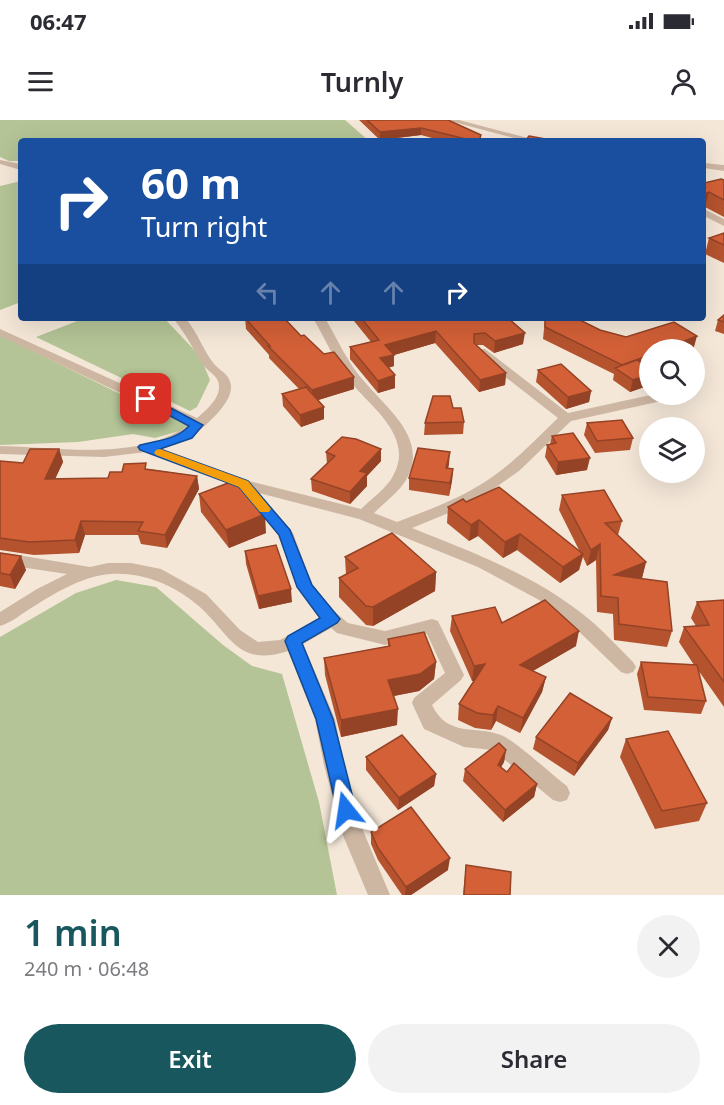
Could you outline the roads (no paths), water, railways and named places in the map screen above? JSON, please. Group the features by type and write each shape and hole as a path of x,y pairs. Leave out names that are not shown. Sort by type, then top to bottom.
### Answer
{"street":[{"path":"450,120 523,138"},
{"path":"0,162 18,166"},
{"path":"706,166 724,168"},
{"path":"706,213 724,223"},
{"path":"0,450 107,454 167,444 187,435 222,399 225,387 222,376 210,368 201,349 181,321"},
{"path":"321,321 357,382 394,420 403,440 406,457 400,478 364,515"},
{"path":"0,332 189,419 197,425"},
{"path":"478,350 566,418"},
{"path":"398,528 446,509 480,492 514,468 566,418 639,403"},
{"path":"145,447 244,484 364,515 484,563 546,597 575,617 627,667"},
{"path":"244,484 285,533 305,587 322,611 343,628 384,638 432,626 455,675 421,703 431,723 464,739 497,742 560,793"},
{"path":"0,558 92,572"},
{"path":"0,620 44,591 80,574 126,566 161,574 202,599 239,638 257,649 279,647 332,619"},
{"path":"293,641 325,719 334,765 352,833 379,895"}]}
